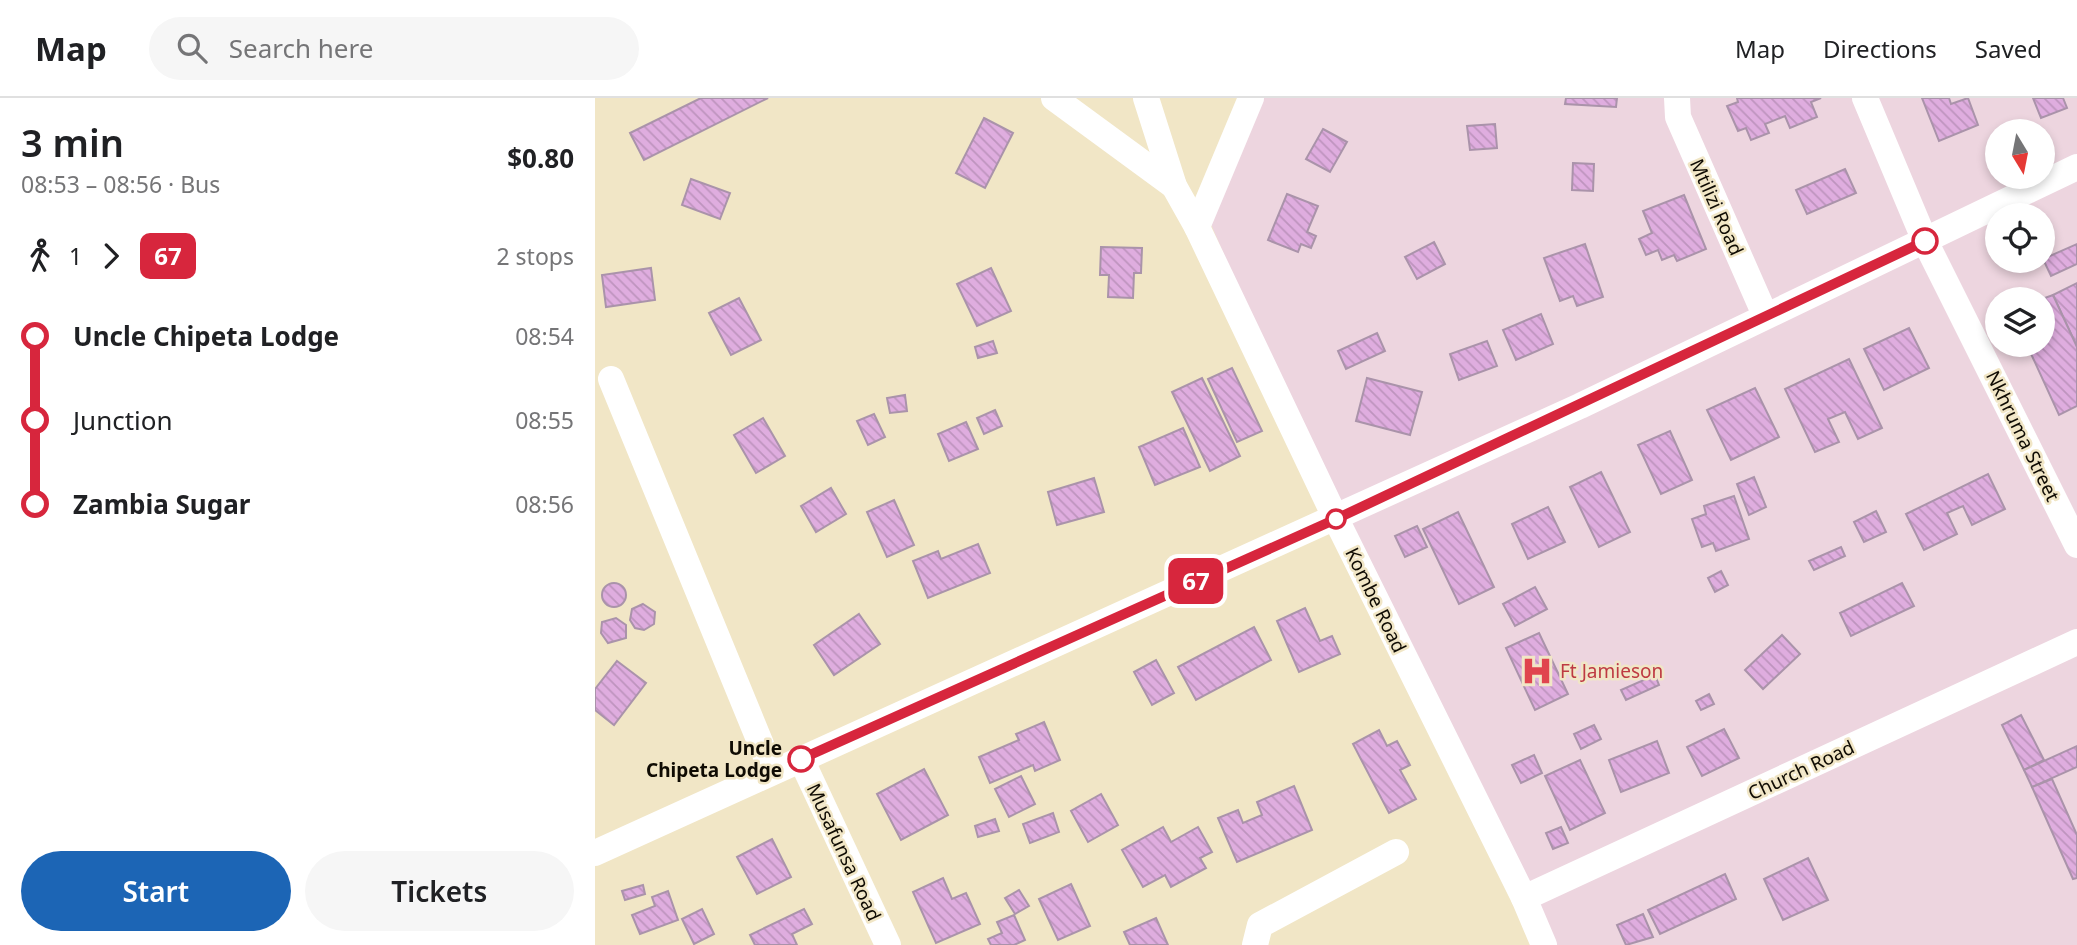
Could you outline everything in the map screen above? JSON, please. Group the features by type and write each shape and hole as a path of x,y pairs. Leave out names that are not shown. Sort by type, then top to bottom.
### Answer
{"street":[{"path":"1054,98 1174,186"},
{"name":"Kombe Road","path":"1146,98 1174,186 1198,228 1336,519 1524,898 1544,945"},
{"path":"1198,228 1251,98"},
{"name":"Mtilizi Road","path":"1677,98 1678,117 1765,315"},
{"name":"Nkhruma Street","path":"1865,98 1925,241 2077,545"},
{"path":"595,853 1336,519 1580,406 2077,167"},
{"path":"611,379 772,771"},
{"name":"Church Road","path":"1524,898 2077,642"},
{"name":"Musafunsa Road","path":"801,759 888,945"},
{"path":"1255,945 1260,925 1397,852"}],"shaded area":[{"path":"1244,98 2077,98 2077,945 1533,945 1348,543 1201,201"}],"building":[{"path":"701,98 768,98 644,160 630,133"},
{"path":"1566,98 1617,98 1616,107 1565,104"},
{"path":"1737,98 1821,98 1811,102 1817,117 1790,128 1785,116 1765,124 1769,133 1751,140 1746,128 1738,131 1727,106 1738,102"},
{"path":"1922,98 1949,98 1951,104 1968,98 1978,125 1939,141"},
{"path":"2033,98 2063,98 2067,108 2041,118"},
{"path":"984,118 1013,133 985,188 956,173"},
{"path":"1495,124 1497,148 1470,150 1467,126"},
{"path":"1323,129 1347,142 1330,172 1306,159"},
{"path":"1573,163 1594,164 1593,191 1572,190"},
{"path":"1845,169 1856,193 1807,214 1796,190"},
{"path":"691,179 730,193 720,219 682,205"},
{"path":"1287,194 1318,206 1307,232 1316,236 1311,248 1301,244 1298,252 1268,240"},
{"path":"1684,195 1706,249 1677,261 1674,255 1662,260 1658,250 1646,255 1639,239 1652,233 1643,211"},
{"path":"1434,242 1445,264 1417,279 1405,257"},
{"path":"1585,244 1603,297 1577,306 1573,296 1560,301 1544,258"},
{"path":"2077,244 2077,264 2051,276 2050,273 2055,273 2055,254"},
{"path":"1101,247 1142,248 1141,273 1134,273 1133,298 1108,297 1109,275 1100,275"},
{"path":"651,268 655,300 606,307 602,275"},
{"path":"991,268 1011,311 977,326 957,284"},
{"path":"2077,283 2077,347 2055,299 2055,294"},
{"path":"739,298 761,340 731,355 709,313"},
{"path":"2055,299 2077,347 2077,406 2059,415 2032,357 2055,357"},
{"path":"1541,314 1553,344 1516,360 1503,330"},
{"path":"1909,328 1929,368 1884,390 1864,349"},
{"path":"1377,333 1385,351 1346,369 1338,351"},
{"path":"993,341 997,353 978,358 975,347"},
{"path":"1487,341 1497,366 1459,380 1450,354"},
{"path":"1849,359 1882,428 1858,439 1845,412 1828,419 1839,442 1815,452 1785,389"},
{"path":"1232,368 1262,431 1237,442 1208,379"},
{"path":"1202,378 1240,456 1210,471 1172,392"},
{"path":"1367,378 1422,392 1410,435 1356,421"},
{"path":"1755,388 1779,437 1731,460 1707,410"},
{"path":"905,395 907,411 890,413 887,398"},
{"path":"995,410 1002,426 984,434 977,418"},
{"path":"874,414 885,437 868,445 857,421"},
{"path":"763,418 785,456 756,473 734,435"},
{"path":"966,422 978,449 949,461 938,434"},
{"path":"1183,428 1200,467 1155,485 1139,447"},
{"path":"1670,431 1692,480 1661,494 1638,445"},
{"path":"1601,472 1630,532 1599,547 1570,487"},
{"path":"1988,474 2005,509 1972,525 1963,506 1947,513 1957,534 1924,550 1906,514"},
{"path":"1754,477 1766,507 1749,515 1737,484"},
{"path":"1094,478 1104,512 1057,525 1048,492"},
{"path":"831,488 846,514 816,532 801,506"},
{"path":"1734,496 1749,539 1716,551 1713,543 1702,547 1692,519 1706,514 1704,506"},
{"path":"894,500 914,545 887,557 867,512"},
{"path":"1548,507 1565,542 1528,559 1512,524"},
{"path":"1876,511 1886,532 1864,542 1854,522"},
{"path":"1458,512 1494,587 1459,604 1423,529"},
{"path":"1417,526 1427,547 1405,557 1395,536"},
{"path":"978,544 990,573 928,598 913,561 938,551 941,559"},
{"path":"1841,547 1845,556 1814,570 1809,561"},
{"path":"1721,571 1728,585 1715,592 1708,578"},
{"path":"614,583 623,586 626,595 623,604 614,607 605,604 602,595 605,586"},
{"path":"1902,583 1914,606 1851,636 1840,613"},
{"path":"1535,587 1547,609 1515,626 1503,604"},
{"path":"643,604 655,612 654,624 644,630 635,628 630,620 632,609"},
{"path":"1305,608 1320,641 1332,636 1340,654 1299,672 1277,621"},
{"path":"859,614 880,644 834,675 814,645"},
{"path":"616,618 626,625 626,638 608,643 601,633 602,622"},
{"path":"1254,627 1271,660 1196,700 1178,667"},
{"name":"Ft Jamieson","path":"1539,633 1568,694 1535,710 1506,648"},
{"path":"1782,635 1800,654 1763,689 1745,670"},
{"path":"1156,660 1174,693 1152,705 1134,672"},
{"path":"617,661 646,683 614,725 595,710 595,689"},
{"path":"1655,675 1659,685 1626,700 1621,690"},
{"path":"1709,694 1714,704 1701,710 1696,701"},
{"path":"2021,715 2044,760 2024,770 2002,725"},
{"path":"1044,722 1060,760 1035,771 1033,765 990,783 979,757 1019,740 1016,734"},
{"path":"1594,725 1601,739 1581,749 1574,734"},
{"path":"1724,729 1739,758 1702,776 1687,747"},
{"path":"1379,730 1387,746 1397,741 1410,765 1400,770 1416,799 1389,813 1353,744"},
{"path":"1657,741 1669,773 1621,792 1609,760"},
{"path":"2077,746 2077,767 2032,787 2024,770"},
{"path":"1534,755 1542,773 1521,783 1512,765"},
{"path":"1580,760 1605,813 1570,830 1545,776"},
{"path":"924,769 948,815 901,840 877,794"},
{"path":"1021,776 1035,804 1009,817 995,789"},
{"path":"2052,779 2077,835 2077,878 2073,879 2032,787"},
{"path":"1294,786 1312,830 1237,862 1218,818 1238,810 1243,823 1262,815 1257,802"},
{"path":"1101,794 1118,825 1088,842 1071,811"},
{"path":"1053,813 1059,832 1030,843 1023,824"},
{"path":"995,819 999,831 978,837 975,826"},
{"path":"1163,827 1171,842 1198,827 1212,852 1200,858 1206,868 1171,887 1165,875 1143,887 1122,850"},
{"path":"1561,827 1568,843 1553,849 1546,833"},
{"path":"772,839 791,877 757,894 737,857"},
{"path":"1808,858 1828,900 1783,920 1764,879"},
{"path":"1725,874 1736,899 1660,934 1648,910"},
{"path":"943,878 952,899 966,893 980,924 936,943 913,892"},
{"path":"1071,884 1090,926 1058,940 1039,899"},
{"path":"643,885 645,894 625,900 622,891"},
{"path":"1019,890 1029,906 1015,914 1005,898"},
{"path":"668,891 678,920 640,934 632,915 655,906 652,897"},
{"path":"702,909 714,934 694,944 682,919"},
{"path":"804,909 812,924 792,934 797,945 755,945 750,935"},
{"path":"1643,914 1653,937 1626,945 1617,925"},
{"path":"1014,915 1025,940 1014,945 991,945 988,939 1002,933 997,922"},
{"path":"1156,918 1168,945 1130,945 1124,932"}],"bus line":[{"name":"67","path":"801,759 1336,519 1925,241"}],"place":[{"name":"Ft Jamieson","path":"1537,671"},
{"name":"Uncle Chipeta Lodge","path":"801,759"}]}
